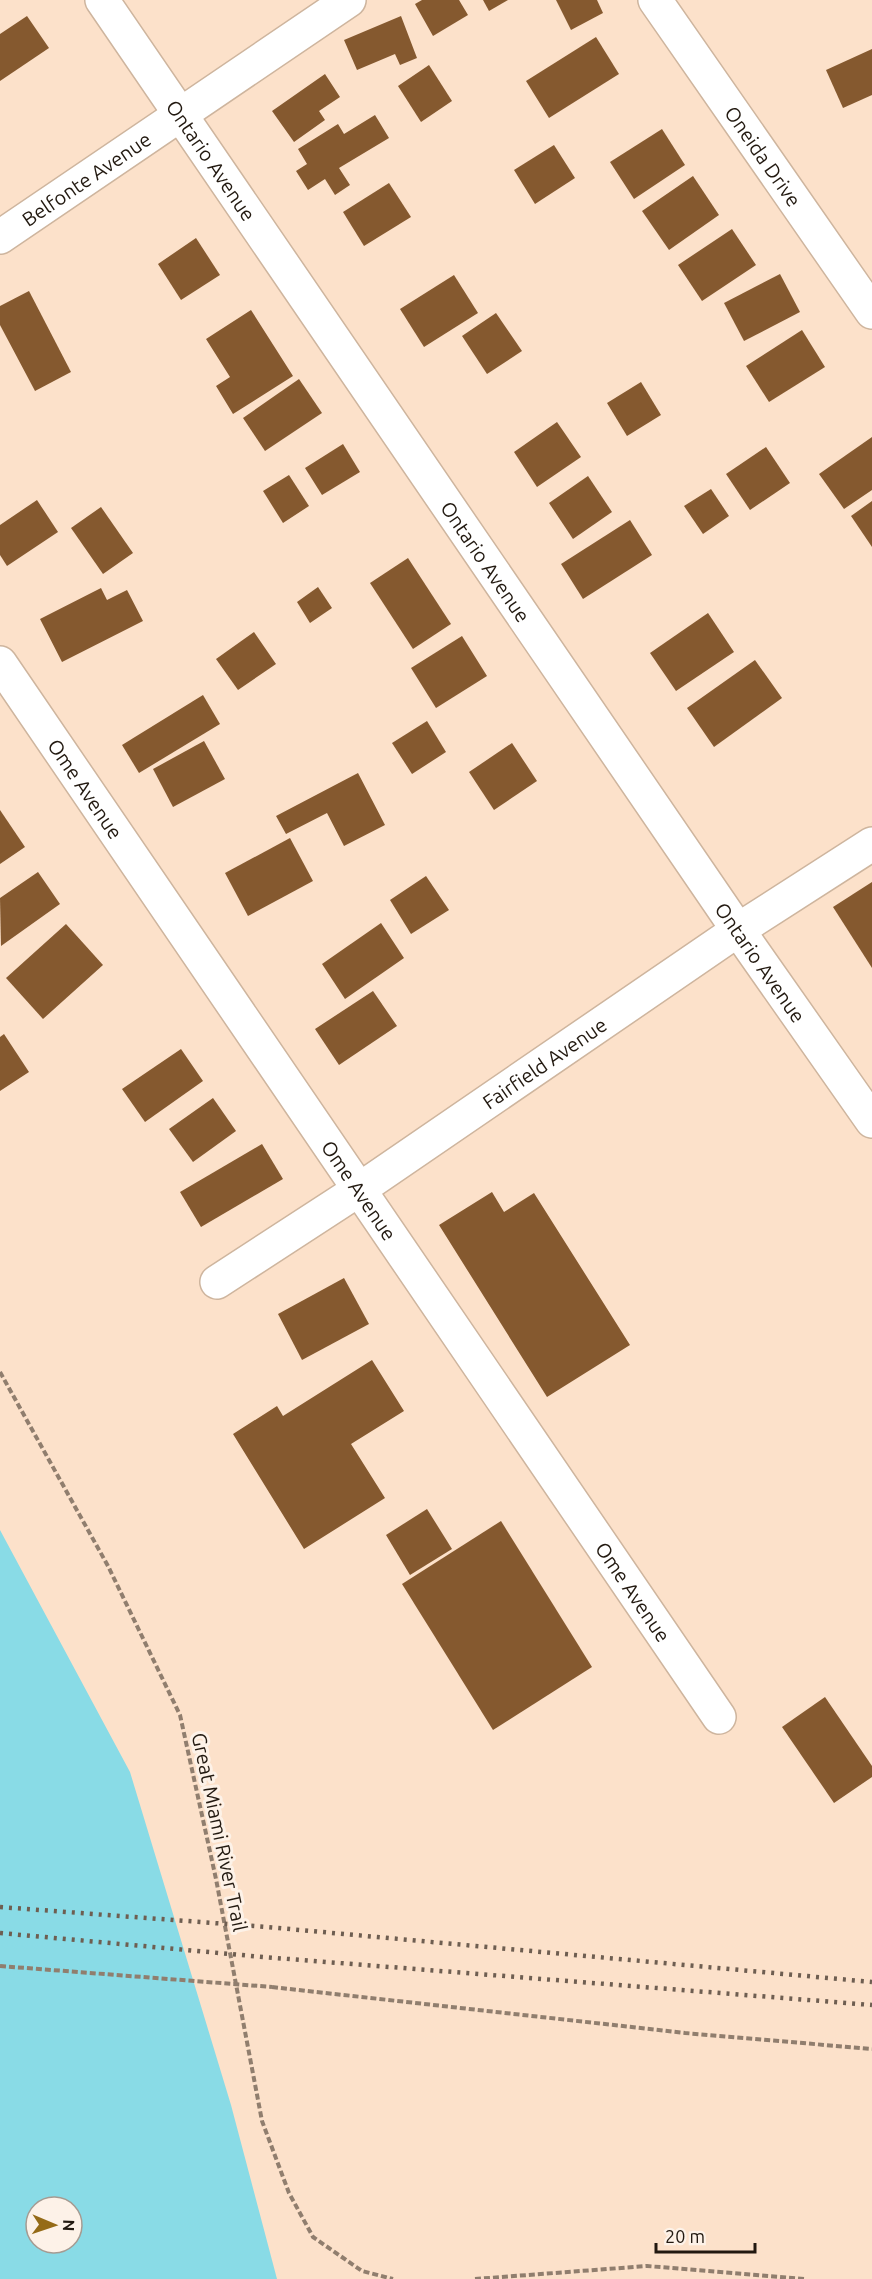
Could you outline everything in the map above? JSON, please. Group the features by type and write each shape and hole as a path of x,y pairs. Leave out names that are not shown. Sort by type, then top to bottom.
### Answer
{"street":[{"name":"Ontario Avenue","path":"102,0 738,930 872,1121"},
{"name":"Belfonte Avenue","path":"0,237 349,0"},
{"name":"Oneida Drive","path":"655,0 872,312"},
{"name":"Ome Avenue","path":"0,663 719,1717"},
{"name":"Fairfield Avenue","path":"217,1282 360,1190 738,930 872,844"}],"path":[{"name":"Great Miami River Trail","path":"0,1372 108,1566 180,1715 262,2121 289,2193 313,2237 362,2271 393,2279"},
{"path":"0,1966 272,1987 685,2032 872,2049"},
{"path":"475,2279 647,2266 804,2279"}],"water":[{"path":"0,1530 130,1772 231,2105 277,2279 0,2279"}],"building":[{"path":"422,0 459,0 468,15 433,36 415,4"},
{"path":"483,0 508,0 489,11"},
{"path":"556,0 597,0 603,13 571,30"},
{"path":"27,16 49,48 0,81 0,34"},
{"path":"401,16 417,58 400,65 395,54 357,70 344,40"},
{"path":"596,37 619,74 549,118 526,81"},
{"path":"872,49 872,95 843,108 826,70"},
{"path":"429,65 452,101 421,122 398,86"},
{"path":"325,74 340,97 319,111 325,120 294,142 272,111"},
{"path":"375,115 389,138 339,168 350,185 335,195 325,179 308,190 296,171 307,164 298,149 338,124 344,134"},
{"path":"662,129 685,165 634,199 610,162"},
{"path":"554,145 575,178 535,204 514,170"},
{"path":"693,176 719,215 669,250 642,211"},
{"path":"389,183 411,217 364,246 343,212"},
{"path":"732,229 756,265 702,301 678,265"},
{"path":"196,238 220,275 181,300 158,264"},
{"path":"780,274 800,312 744,341 724,303"},
{"path":"454,275 478,313 424,347 400,309"},
{"path":"29,291 71,372 35,391 0,325 0,306"},
{"path":"251,310 293,376 233,414 216,386 230,377 206,339"},
{"path":"496,313 522,351 487,374 462,336"},
{"path":"802,330 825,367 769,402 746,366"},
{"path":"299,379 322,413 265,451 243,418"},
{"path":"641,382 661,415 627,436 607,403"},
{"path":"557,422 581,457 537,487 514,452"},
{"path":"872,437 872,490 844,509 819,474"},
{"path":"343,444 360,472 322,495 305,468"},
{"path":"766,447 790,483 750,510 726,474"},
{"path":"289,475 309,506 283,523 263,491"},
{"path":"588,476 612,512 573,539 549,503"},
{"path":"711,489 729,516 703,534 684,506"},
{"path":"37,500 58,532 7,566 0,555 0,525"},
{"path":"872,501 872,547 851,516"},
{"path":"101,507 133,553 103,574 71,528"},
{"path":"630,520 652,555 583,599 561,564"},
{"path":"408,558 451,624 413,649 370,583"},
{"path":"318,587 332,608 310,623 297,602"},
{"path":"101,588 107,600 127,590 143,621 62,662 40,619"},
{"path":"708,613 734,652 676,691 650,653"},
{"path":"254,632 276,664 238,690 216,659"},
{"path":"462,636 487,676 436,708 411,668"},
{"path":"755,660 782,698 714,747 687,708"},
{"path":"203,695 220,724 139,773 122,745"},
{"path":"427,721 446,752 412,774 392,743"},
{"path":"204,741 225,779 173,807 153,769"},
{"path":"512,743 537,781 494,810 469,772"},
{"path":"358,773 385,825 344,846 327,813 286,834 276,816"},
{"path":"0,810 25,847 0,864"},
{"path":"290,838 313,881 248,916 225,873"},
{"path":"38,872 60,904 1,946 0,898"},
{"path":"426,876 449,910 411,934 390,900"},
{"path":"872,882 872,968 833,907"},
{"path":"381,923 404,958 345,999 322,964"},
{"path":"66,924 103,965 43,1019 6,978"},
{"path":"373,991 397,1026 339,1065 315,1029"},
{"path":"4,1034 29,1072 0,1091 0,1037"},
{"path":"181,1049 203,1081 145,1122 122,1089"},
{"path":"213,1098 236,1131 193,1162 169,1129"},
{"path":"262,1144 283,1179 201,1227 180,1192"},
{"path":"492,1192 504,1212 534,1193 630,1345 547,1397 439,1225"},
{"path":"344,1278 369,1324 302,1360 278,1314"},
{"path":"372,1360 404,1411 351,1444 385,1498 304,1549 233,1434 277,1406 283,1416"},
{"path":"427,1509 452,1549 410,1575 386,1535"},
{"path":"501,1521 592,1667 493,1730 402,1584"},
{"path":"825,1697 872,1766 872,1777 834,1803 782,1727"}],"railway":[{"path":"0,1907 267,1927 872,1982"},
{"path":"0,1933 263,1957 872,2005"}]}
